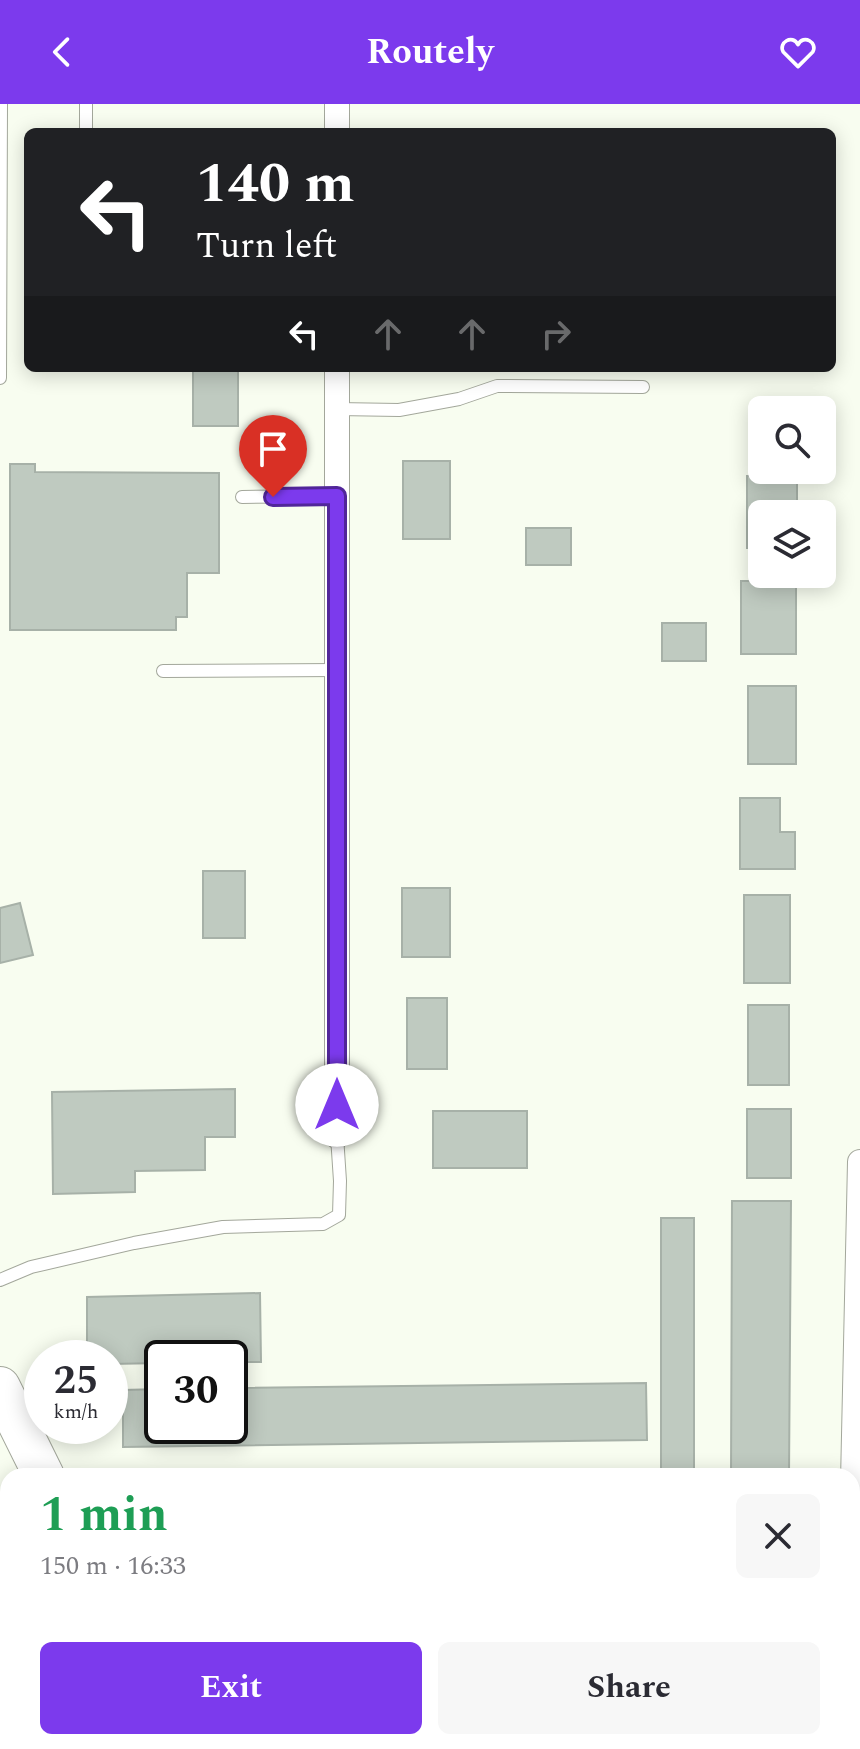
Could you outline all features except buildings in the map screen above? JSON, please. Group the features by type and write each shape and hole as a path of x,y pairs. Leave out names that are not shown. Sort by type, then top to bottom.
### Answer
{"main road":[{"path":"0,1387 40,1468"}],"street":[{"path":"337,104 337,128"},
{"path":"337,372 337,1136"},
{"path":"854,1468 860,1162"}],"lane":[{"path":"0,378 1,104"},
{"path":"86,104 86,128"},
{"path":"337,409 399,410 459,399 497,386 643,387"},
{"path":"242,497 337,496"},
{"path":"163,671 337,670"},
{"path":"0,1280 31,1267 106,1249 223,1227 323,1224 339,1215 337,1136"}],"route":[{"path":"273,497 337,496 337,1105"}]}
